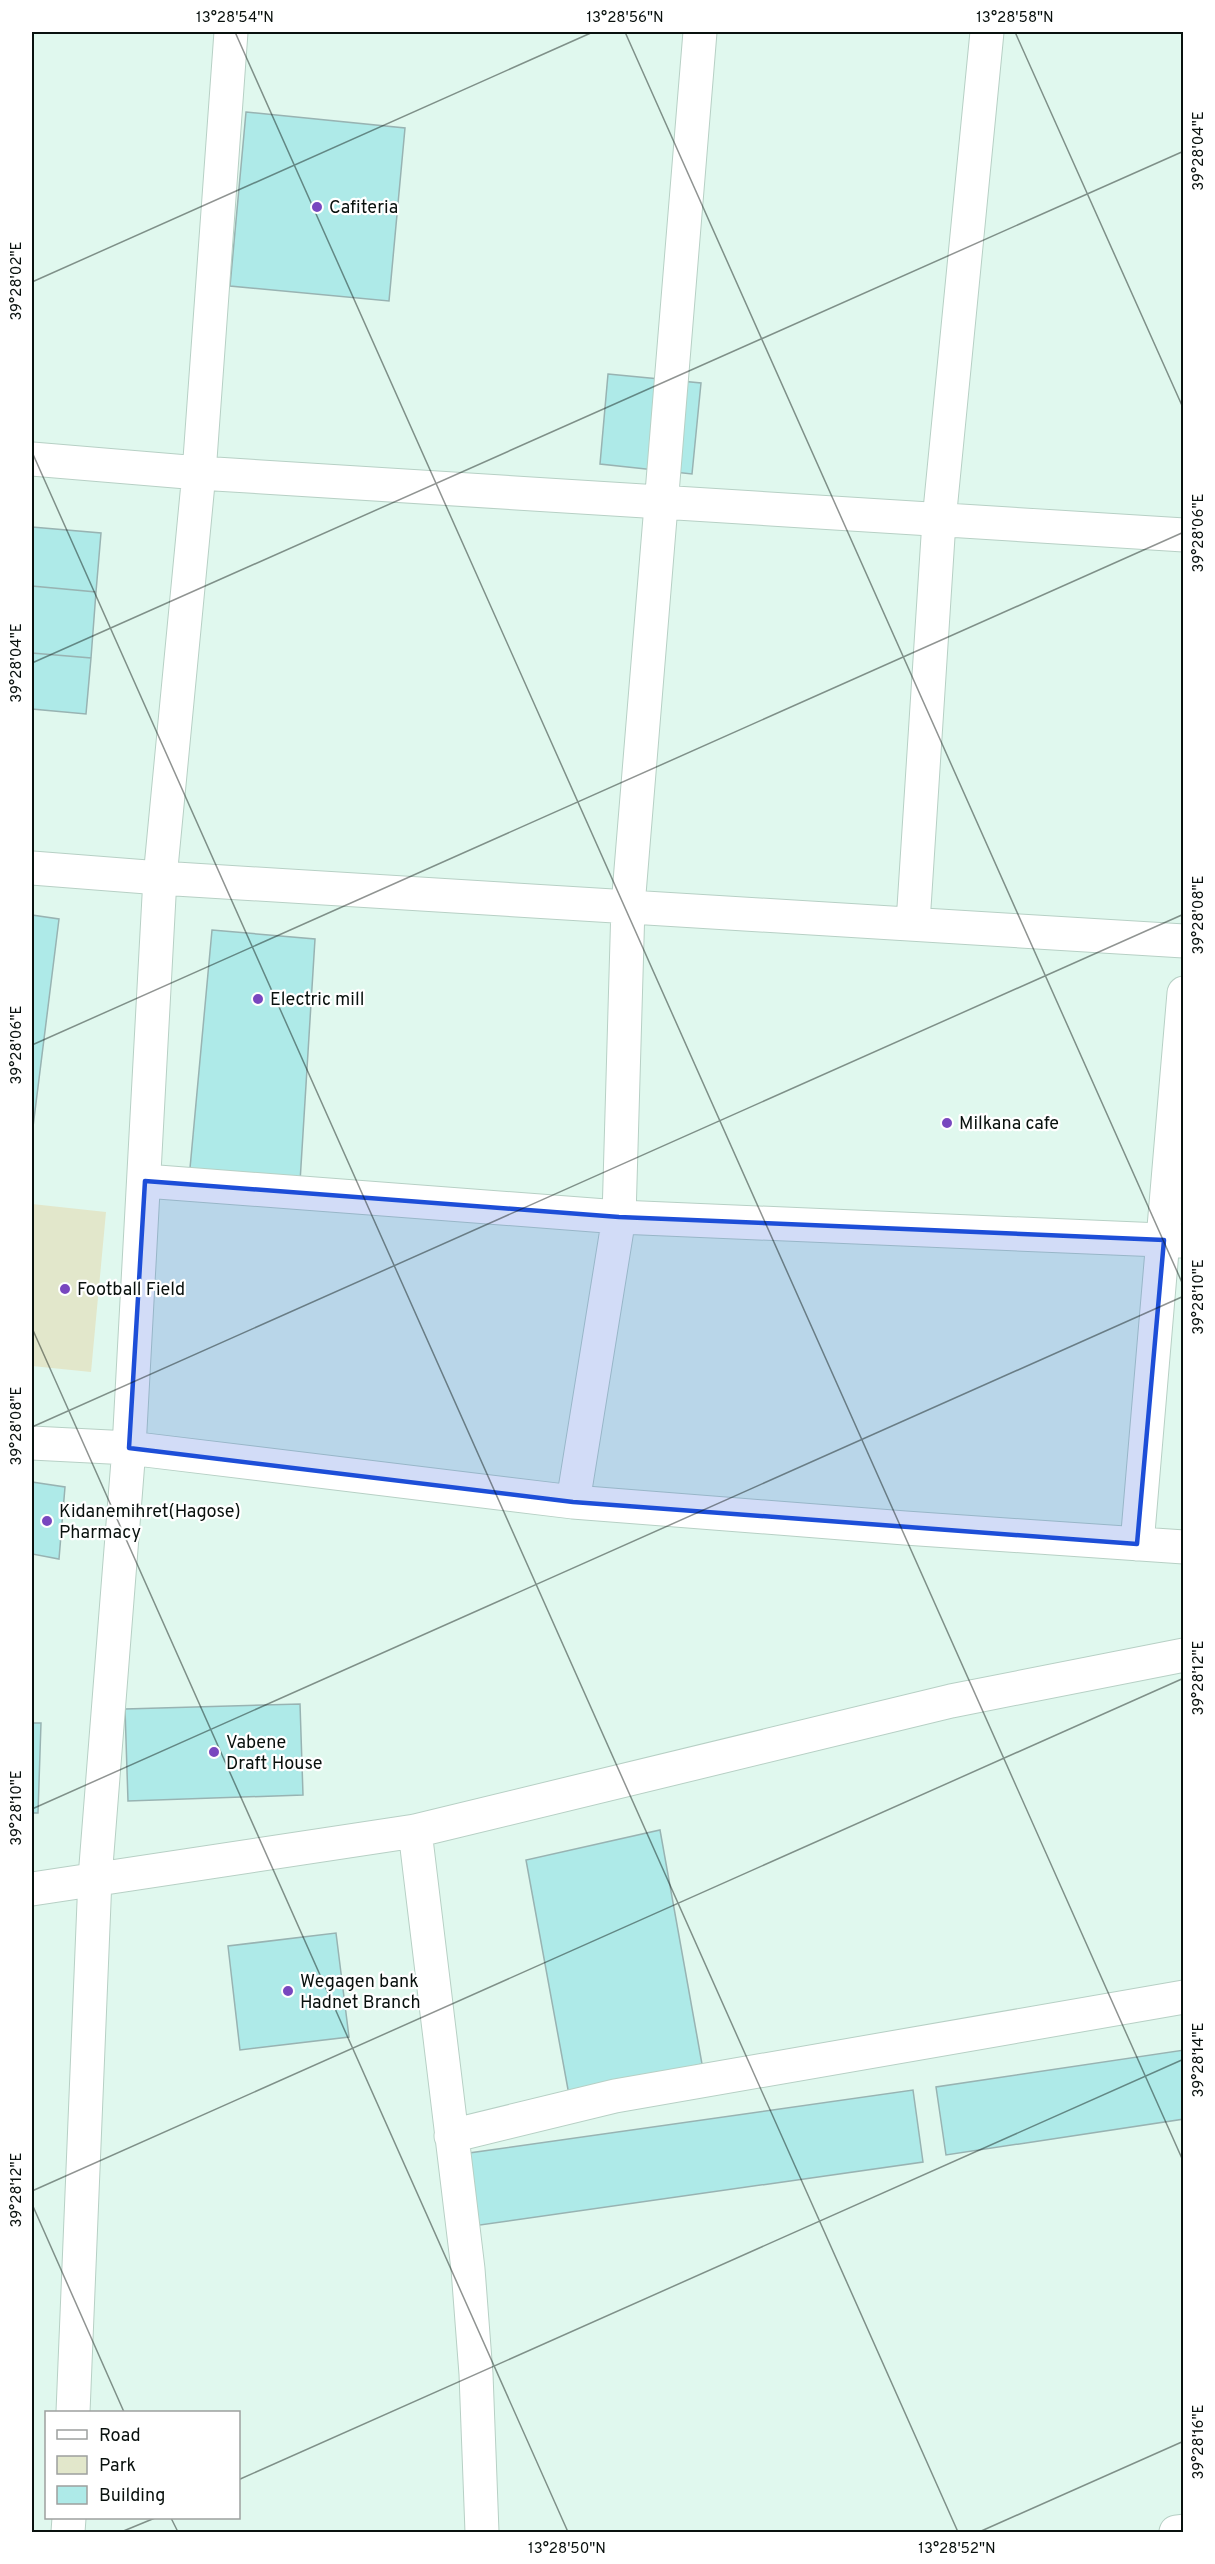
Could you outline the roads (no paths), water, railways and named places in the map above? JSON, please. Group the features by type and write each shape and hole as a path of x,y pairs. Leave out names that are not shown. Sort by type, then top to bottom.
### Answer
{"street":[{"path":"73,2411 95,1878 129,1448 160,878 199,473 231,32"},
{"path":"573,1502 619,1217 628,906 700,32"},
{"path":"913,923 939,521 987,32"},
{"path":"32,459 199,473 1184,535"},
{"path":"32,867 160,878 1184,941"},
{"path":"1137,1544 1174,1241 1184,993"},
{"path":"145,1181 619,1217 1174,1241"},
{"path":"32,1443 129,1448 573,1502 1184,1547"},
{"path":"32,1889 415,1831 951,1701 1184,1655"},
{"path":"415,1831 468,2269 476,2374 482,2532"},
{"path":"451,2136 615,2096 1184,1997"},
{"path":"1176,2532 1184,2531"}],"place":[{"name":"Cafiteria","path":"317,207"},
{"name":"Electric mill","path":"258,999"},
{"name":"Milkana cafe","path":"947,1123"},
{"name":"Football Field","path":"65,1289"},
{"name":"Kidanemihret(Hagose) Pharmacy","path":"47,1521"},
{"name":"Vabene Draft House","path":"214,1752"},
{"name":"Wegagen bank Hadnet Branch","path":"288,1991"}]}
